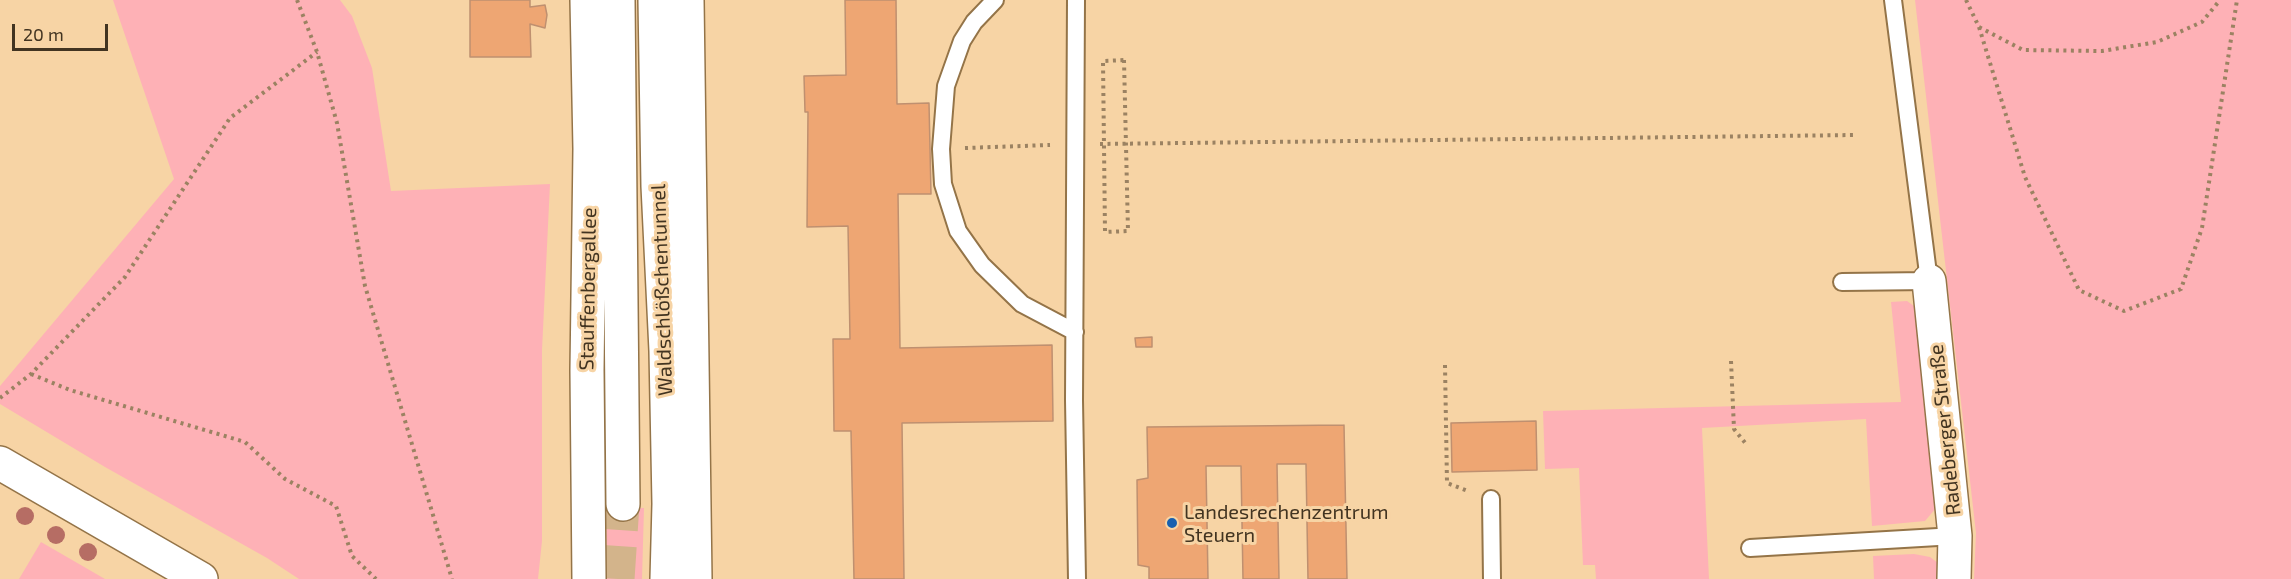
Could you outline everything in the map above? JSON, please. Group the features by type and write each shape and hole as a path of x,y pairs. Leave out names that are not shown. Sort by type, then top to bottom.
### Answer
{"main road":[{"name":"Stauffenbergallee","path":"587,0 590,149 587,370 589,578"},
{"name":"Waldschlößchentunnel","path":"618,0 622,504"},
{"name":"Waldschlößchentunnel","path":"656,0 658,186 669,481 667,579"},
{"path":"687,0 695,579"},
{"name":"Radeberger Straße","path":"1929,281 1955,536 1954,579"},
{"path":"0,463 201,579"}],"lane":[{"path":"995,0 974,22 962,41 946,86 941,149 943,184 958,231 982,265 1022,304 1075,332"},
{"path":"1076,0 1077,579"},
{"path":"1842,282 1929,281 1893,0"},
{"path":"1491,499 1492,579"},
{"path":"1750,548 1955,536"}],"path":[{"path":"297,0 317,52 337,123 364,286 452,579"},
{"path":"1966,0 1979,27 2025,177 2079,290 2124,311 2181,289 2202,228 2237,0"},
{"path":"1979,27 2023,50 2102,51 2157,42 2202,22 2220,0"},
{"path":"0,398 31,374 125,277 230,118 317,52"},
{"path":"1102,60 1124,60 1125,143 1128,231 1105,232 1102,60"},
{"path":"1103,144 1855,135"},
{"path":"941,149 1076,144"},
{"path":"1731,361 1734,429 1746,444"},
{"path":"1445,365 1447,483 1491,499"},
{"path":"31,374 70,390 246,442 285,480 336,506 352,556 376,579"}],"shaded area":[{"path":"113,0 340,0 352,16 372,68 391,191 550,184 542,350 542,541 538,579 299,579 267,558 105,467 0,404 0,386 174,179"},
{"path":"1915,0 2291,0 2291,579 1974,579 1976,533"},
{"path":"1907,301 1914,306 1936,508 1925,521 1872,526 1866,419 1702,428 1709,579 1596,579 1595,565 1583,565 1579,468 1545,469 1543,411 1901,402 1891,302"},
{"path":"644,508 642,579 607,579 606,509"},
{"path":"41,542 105,579 19,579"},
{"path":"1914,554 1930,557 1938,563 1938,579 1874,579 1873,556"}],"building":[{"path":"470,0 530,0 530,7 545,5 547,15 545,28 530,24 531,57 470,57"},
{"path":"845,0 896,0 897,104 929,103 931,194 898,194 900,348 1052,345 1053,421 902,423 904,579 854,579 851,431 834,431 833,339 850,339 848,226 807,227 808,112 805,112 804,76 846,75"},
{"path":"1152,337 1152,347 1136,347 1135,338"},
{"path":"1536,421 1537,470 1452,472 1451,423"},
{"name":"Landesrechenzentrum Steuern","path":"1344,425 1347,579 1308,579 1306,464 1277,464 1279,579 1243,579 1241,466 1206,466 1208,579 1149,579 1149,567 1138,565 1137,480 1148,478 1147,427"}],"tunnel":[{"path":"618,579 623,504"}],"place":[{"name":"Landesrechenzentrum Steuern","path":"1172,523"}]}
